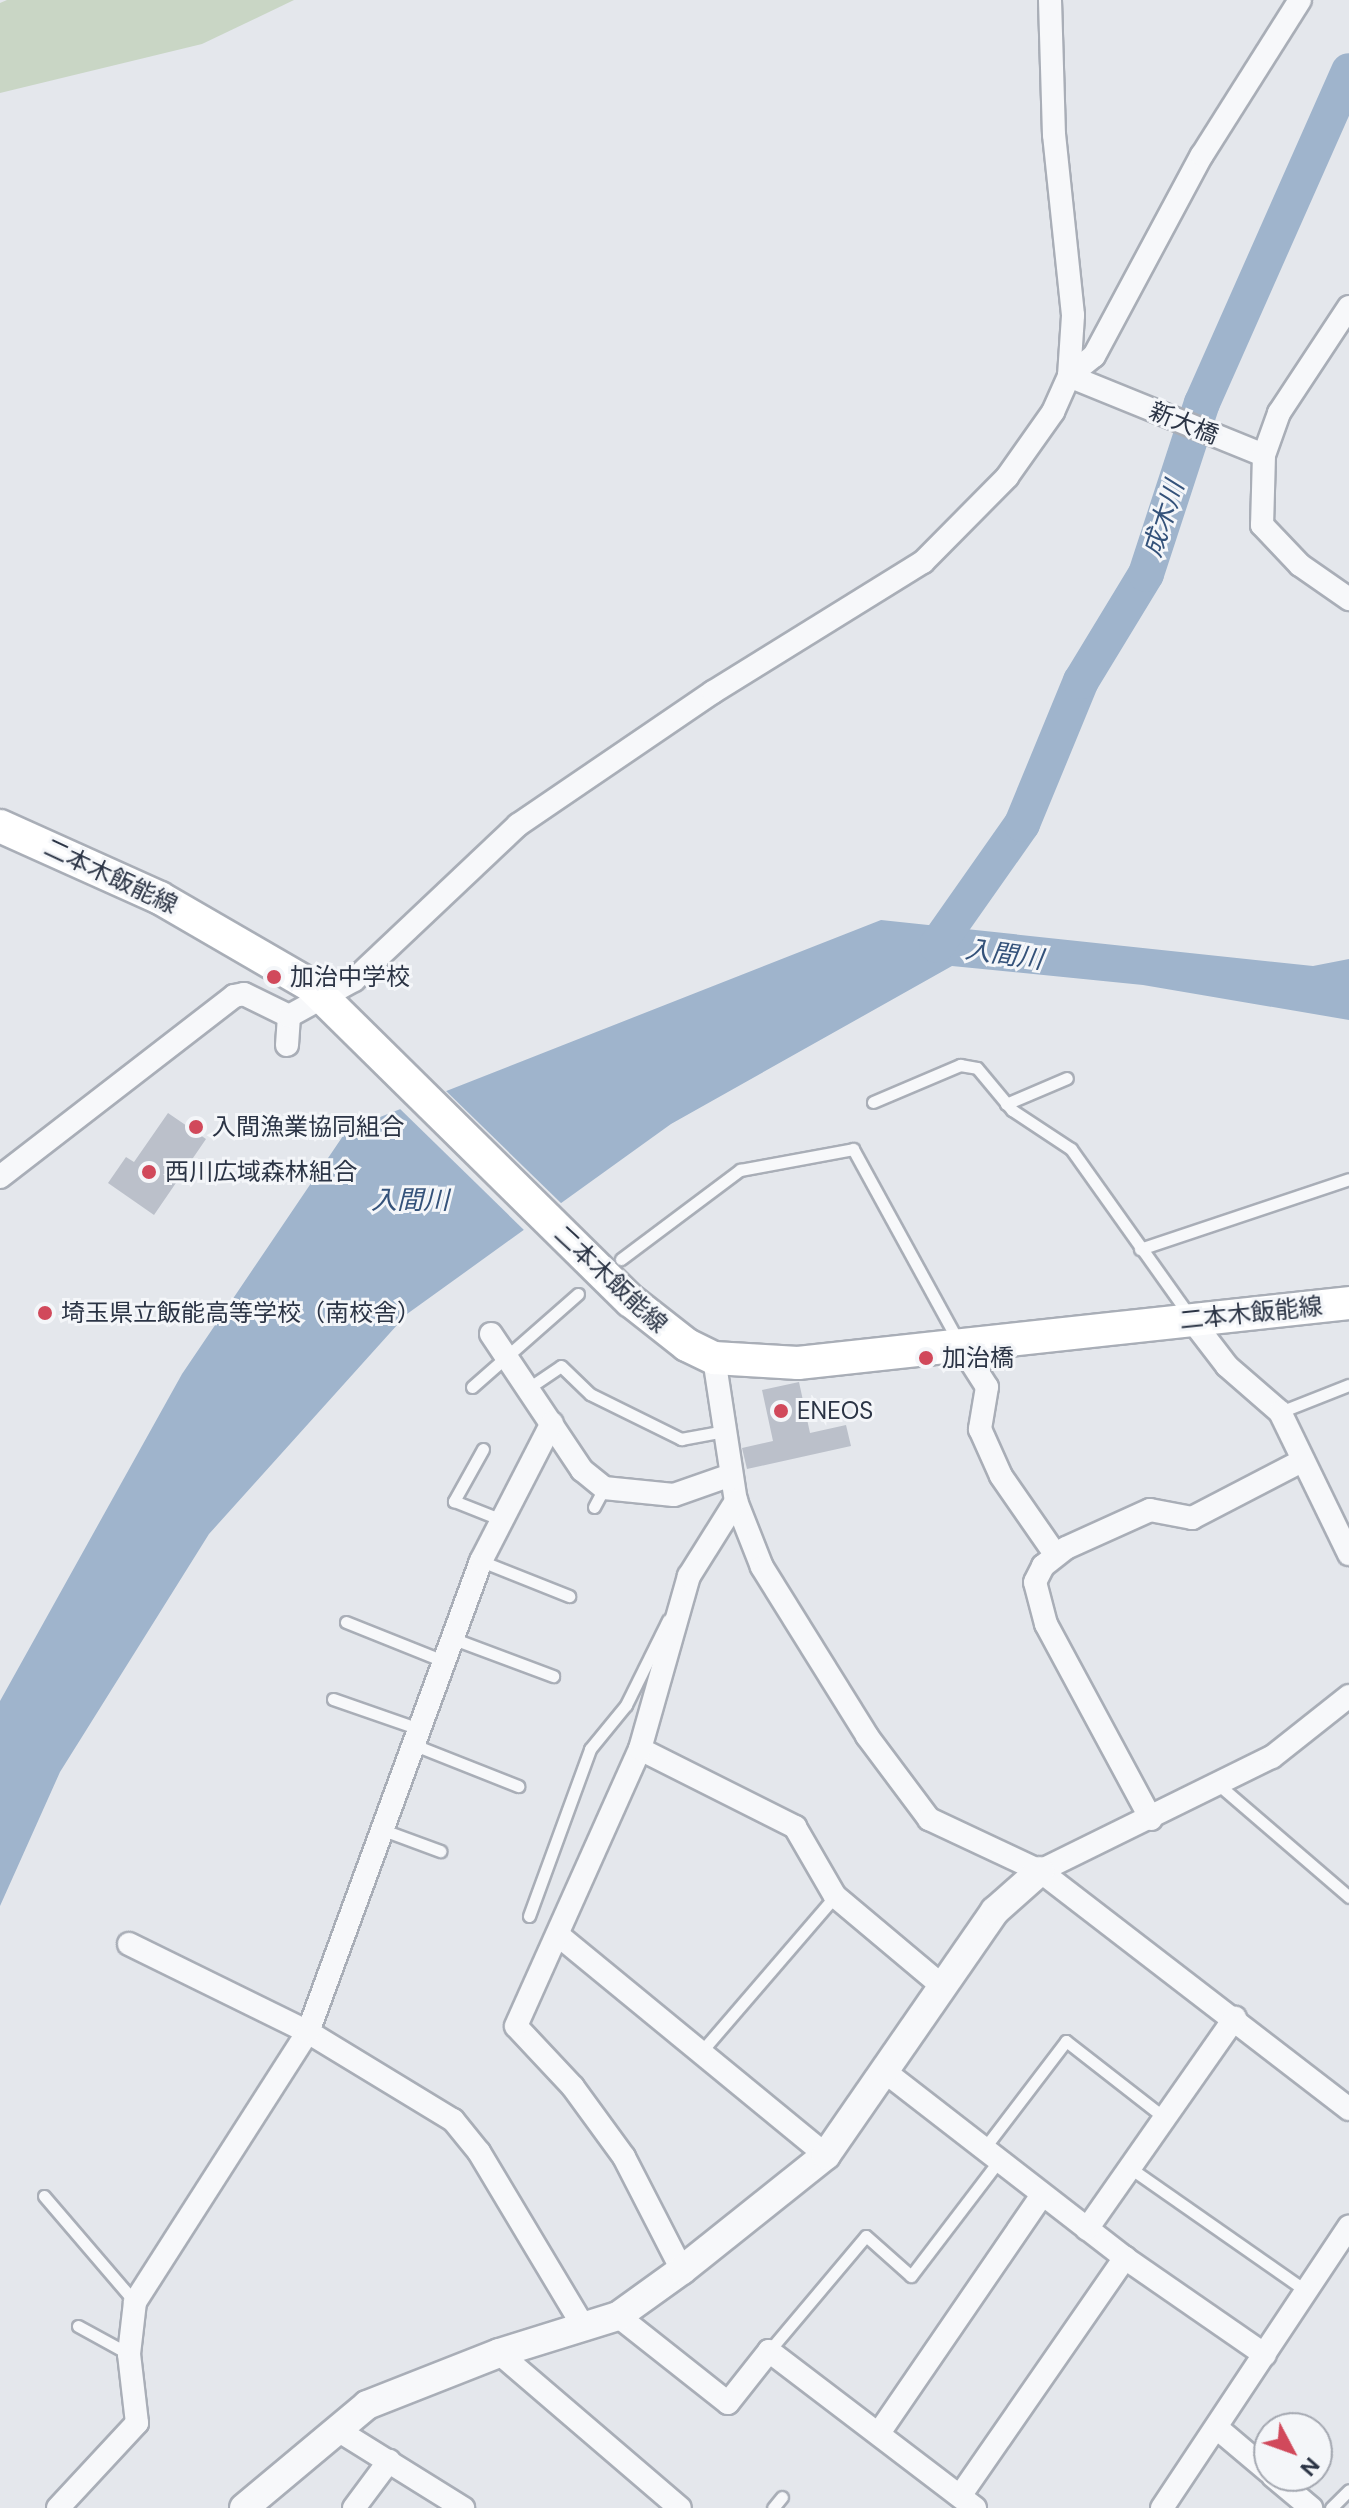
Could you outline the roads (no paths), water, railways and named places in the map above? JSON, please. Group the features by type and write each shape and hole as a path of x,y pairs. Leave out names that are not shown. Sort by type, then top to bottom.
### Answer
{"main road":[{"name":"二本木飯能線","path":"0,826 215,927 332,1007 579,1252 665,1330 714,1358 798,1363 959,1343 1349,1303"}],"street":[{"path":"1050,0 1054,135 1073,315 1069,376"},
{"path":"0,1177 234,996 244,994 289,1016 332,1007 354,980 470,865 529,817 713,692 923,562 1029,451 1069,376 1094,356 1202,155 1300,0"},
{"path":"1349,307 1279,413 1264,455 1262,525 1300,565 1349,599"},
{"name":"新大橋","path":"1069,376 1264,455"},
{"path":"287,1045 289,1016"},
{"path":"1191,1319 1227,1366 1280,1412 1300,1462 1349,1554"},
{"path":"491,1334 509,1354 599,1497 674,1495 731,1475"},
{"path":"959,1343 987,1387 980,1429 1001,1476 1055,1554"},
{"path":"714,1358 736,1501 762,1567 816,1657 929,1819 1040,1871 1235,2018 1349,2109"},
{"path":"58,2508 137,2423 129,2354 135,2302 308,2032 386,1831 481,1561 552,1423"},
{"path":"1151,1819 1035,1598 1043,1566 1055,1554 1150,1510 1192,1518 1300,1462"},
{"path":"682,2270 624,2157 573,2087 516,2026 640,1749 689,1576 736,1501"},
{"path":"244,2508 336,2429 396,2390 499,2353 585,2329 618,2316 682,2270 826,2155 995,1911 1040,1871 1220,1786 1296,1740 1349,1696"},
{"path":"640,1749 795,1827 835,1896 941,1985"},
{"path":"558,1935 826,2155"},
{"path":"129,1944 308,2032 453,2120 479,2152 585,2329"},
{"path":"1087,2229 1235,2018"},
{"path":"884,2071 1125,2258 1265,2355"},
{"path":"879,2433 1042,2195"},
{"path":"1162,2508 1349,2227"},
{"path":"618,2316 728,2403 769,2351 968,2502 1125,2258"},
{"path":"499,2353 680,2508"},
{"path":"1217,2428 1253,2459"},
{"path":"336,2429 463,2508"},
{"path":"354,2508 389,2461"},
{"path":"1292,2492 1311,2508"}],"lane":[{"path":"873,1102 960,1065 977,1068 1006,1104 1071,1149 1191,1319"},
{"path":"1006,1104 1067,1078"},
{"path":"621,1259 740,1170 853,1149 959,1343"},
{"path":"1140,1249 1349,1179"},
{"path":"472,1387 578,1294"},
{"path":"530,1387 561,1366 590,1394 681,1439 725,1431"},
{"path":"1280,1412 1349,1385"},
{"path":"483,1449 454,1501 502,1520"},
{"path":"481,1561 569,1596"},
{"path":"529,1916 590,1749 626,1705 689,1576"},
{"path":"346,1622 446,1662"},
{"path":"454,1639 553,1676"},
{"path":"333,1699 518,1786"},
{"path":"1220,1786 1349,1897"},
{"path":"386,1831 440,1851"},
{"path":"701,2052 835,1896"},
{"path":"769,2351 866,2236 911,2276 1066,2041 1165,2118"},
{"path":"1130,2168 1306,2291"},
{"path":"44,2196 135,2302"},
{"path":"78,2326 129,2354"},
{"path":"1331,2508 1349,2490"},
{"path":"773,2508 782,2497"}],"water":[{"name":"入間川","path":"881,920 1313,966 1349,959 1349,1020 1143,985 952,966 671,1124 407,1314 209,1534 60,1772 0,1906 0,1701 182,1374 347,1130"}],"waterway":[{"name":"成木川","path":"937,945 1022,824 1081,681 1146,574 1202,403 1349,71"}],"place":[{"name":"加治中学校","path":"274,977"},
{"name":"入間漁業協同組合","path":"196,1127"},
{"name":"西川広域森林組合","path":"149,1172"},
{"name":"埼玉県立飯能高等学校（南校舎）","path":"45,1313"},
{"name":"加治橋","path":"926,1358"},
{"name":"ENEOS","path":"781,1411"}]}
